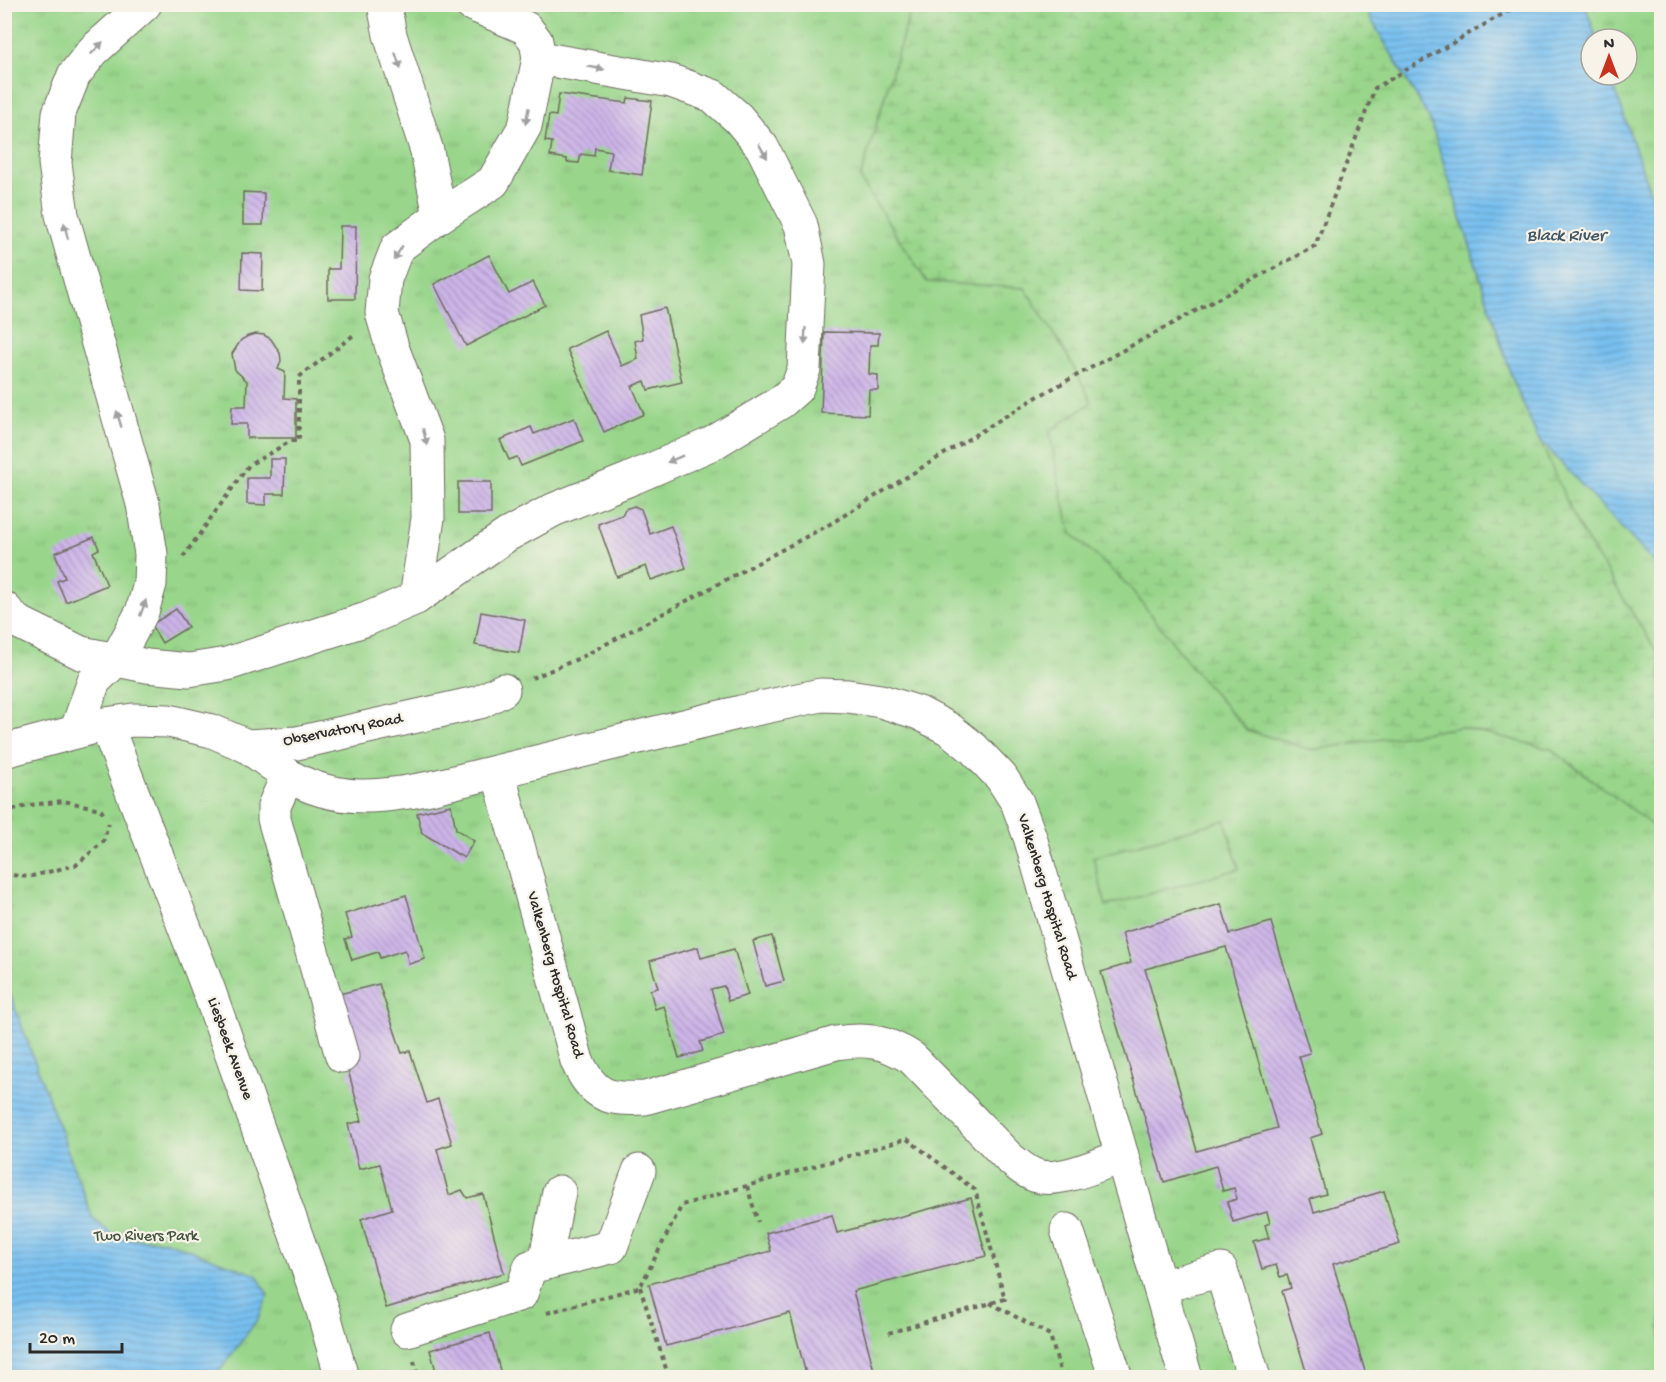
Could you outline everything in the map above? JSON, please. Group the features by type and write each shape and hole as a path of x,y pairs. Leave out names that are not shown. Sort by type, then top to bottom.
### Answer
{"street":[{"path":"384,4 390,35 427,151 440,216"},
{"path":"416,598 428,518 427,440 392,347 382,313 385,279 397,248 440,216 493,182 525,126 539,58 536,41 526,28 471,4"},
{"path":"91,728 94,681 116,660 142,612 150,584 151,554 143,504 75,268 62,215 55,163 59,113 74,75 93,51 142,5"},
{"path":"4,608 16,621 81,653 147,666 189,670 227,664 368,619 416,598 507,535 544,515 713,443 782,402 796,388 804,369 809,264 801,225 762,147 738,118 713,96 671,81 539,58"},
{"name":"Observatory Road","path":"4,751 91,728 133,720 169,721 212,731 247,746 297,743 480,702 504,690"},
{"name":"Valkenberg Hospital Road","path":"247,746 288,775 310,786 339,794 364,797 395,795 821,695 881,701 919,713 949,729 973,748 1001,777 1017,802 1030,837 1186,1377"},
{"name":"Liesbeek Avenue","path":"91,728 209,991 322,1311 342,1377"},
{"name":"Valkenberg Hospital Road","path":"498,772 577,1061 585,1079 601,1093 619,1099 645,1098 836,1043 855,1040 873,1041 894,1047 912,1058 1010,1158 1022,1168 1038,1176 1064,1176 1122,1156"},
{"path":"288,775 274,806 274,819 342,1056"},
{"path":"409,1340 521,1294 530,1267 611,1247 639,1171"},
{"path":"546,1263 559,1192"},
{"path":"1067,1230 1116,1377"},
{"path":"1160,1287 1221,1270 1254,1377"}],"path":[{"path":"504,690 580,658 830,524 1037,398 1315,246 1375,88 1520,4"},
{"path":"150,584 181,559 249,465 291,441 299,441 299,377 382,313"},
{"path":"4,812 31,805 64,801 100,808 109,823 103,842 76,865 28,876 4,874"},
{"path":"669,1377 640,1287 682,1205 907,1139 975,1190 1005,1299 888,1333"},
{"path":"747,1186 758,1222"},
{"path":"537,1316 640,1287"},
{"path":"990,1303 1050,1335 1062,1377"},
{"path":"409,1340 418,1377"}],"green space":[{"name":"Two Rivers Park","path":"5,5 1661,5 1661,1377 5,1378"},
{"path":"912,5 1366,5 1371,19 1430,120 1512,378 1577,524 1661,657 1661,832 1551,749 1460,727 1312,750 1247,730 1199,676 1128,585 1071,533 1058,480 1050,431 1092,402 1068,357 1025,288 927,282 860,179"},
{"path":"1225,820 1239,869 1106,906 1093,857"}],"water":[{"name":"Black River","path":"1366,5 1585,5 1593,27 1579,27 1579,87 1614,87 1661,224 1661,570 1538,438 1512,378 1430,120 1371,19"},
{"path":"4,978 93,1219 117,1238 166,1241 257,1275 268,1295 258,1319 215,1377 5,1377"}],"building":[{"path":"559,94 627,103 628,98 652,101 642,175 608,170 611,151 595,148 594,156 581,154 579,163 567,162 567,159 550,156 552,142 545,141 549,115 556,116"},
{"path":"243,192 264,193 263,225 243,225"},
{"path":"340,226 356,226 355,299 328,299 328,269 339,269"},
{"path":"242,253 263,254 262,291 241,290"},
{"path":"489,255 509,294 533,282 545,305 466,346 434,284"},
{"path":"665,308 682,382 648,390 645,381 632,386 644,414 604,432 567,349 606,331 622,366 638,359 635,341 643,339 639,315"},
{"path":"824,332 879,333 878,345 870,345 869,374 878,375 878,390 869,390 868,415 821,413"},
{"path":"256,334 271,339 280,353 281,361 278,369 285,372 284,398 296,399 296,438 247,438 247,424 231,424 232,406 246,406 247,381 235,370 232,354 241,340"},
{"path":"574,418 583,441 521,466 517,457 509,460 500,440 531,427 534,434"},
{"path":"270,459 285,459 284,494 266,494 266,505 247,504 247,478 270,478"},
{"path":"458,482 491,482 491,514 458,514"},
{"path":"634,506 641,509 650,534 671,526 686,568 651,580 646,566 617,577 598,524 622,515 625,509"},
{"path":"94,537 99,549 93,552 107,585 66,602 57,581 65,578 55,553"},
{"path":"176,609 188,627 162,643 151,625"},
{"path":"481,612 525,620 519,653 475,645"},
{"path":"451,805 456,829 474,841 464,858 422,833 417,813"},
{"path":"406,895 425,959 409,964 405,950 380,958 378,952 352,960 345,939 352,937 345,914"},
{"path":"1221,904 1230,934 1271,922 1310,1053 1299,1056 1322,1134 1310,1138 1326,1194 1310,1199 1314,1212 1384,1191 1400,1244 1333,1264 1367,1378 1308,1378 1282,1291 1291,1288 1287,1275 1280,1277 1276,1265 1262,1269 1254,1242 1269,1238 1265,1225 1270,1223 1267,1212 1233,1222 1227,1202 1237,1199 1234,1188 1223,1191 1216,1166 1164,1182 1101,972 1131,963 1122,933","holes":["1226,947 1277,1128 1197,1151 1145,969"]},
{"path":"772,936 784,981 765,986 753,941"},
{"path":"698,947 701,958 734,949 748,995 728,1001 724,986 711,989 724,1035 700,1042 703,1051 679,1058 664,1006 655,1009 650,990 658,988 650,961"},
{"path":"379,984 402,1053 410,1051 427,1103 438,1099 452,1144 437,1149 449,1195 462,1190 467,1198 483,1194 504,1273 386,1308 361,1219 392,1209 380,1164 359,1169 348,1124 362,1121 348,1070 355,1066 339,994"},
{"path":"971,1198 986,1256 853,1291 876,1378 807,1378 790,1313 666,1346 649,1284 771,1251 766,1233 832,1215 837,1233"},
{"path":"490,1333 502,1378 438,1378 430,1350"}]}
